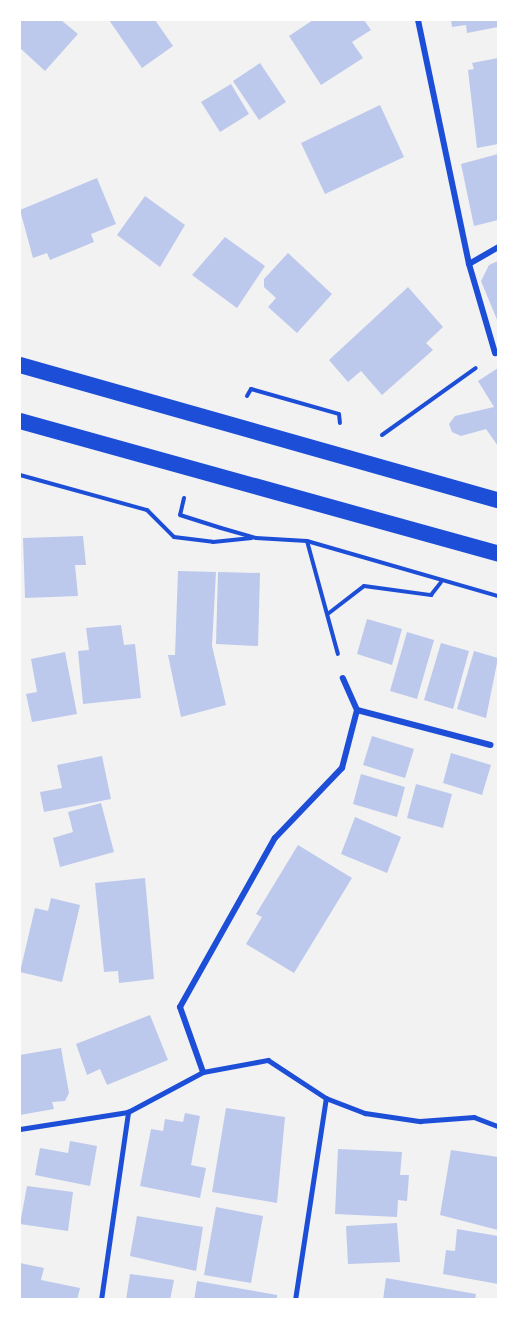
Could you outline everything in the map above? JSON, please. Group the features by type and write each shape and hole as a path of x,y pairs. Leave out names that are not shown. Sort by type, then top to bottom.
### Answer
{"highway":[{"path":"20,365 498,500"},
{"path":"20,421 498,554"}],"street":[{"path":"418,20 469,264 495,353"},
{"path":"469,264 498,247"},
{"path":"203,1071 180,1007 275,838 342,768 357,710 344,678"},
{"path":"357,710 490,745"}],"lane":[{"path":"20,1129 128,1112 203,1071 268,1060 326,1098 365,1113 420,1121 474,1117 498,1126"},
{"path":"295,1299 326,1098"},
{"path":"101,1299 128,1112"}],"path":[{"path":"382,436 476,369"},
{"path":"20,475 147,510 174,537 213,542 256,538 307,541 441,582 498,596"},
{"path":"195,500 184,497 180,515 256,538"},
{"path":"307,541 329,613 344,678"},
{"path":"329,613 364,586 431,595 441,582"}],"building":[{"path":"20,20 61,20 78,34 45,71 20,48"},
{"path":"109,20 155,20 173,46 142,68"},
{"path":"313,20 364,20 371,30 352,42 363,58 321,85 289,36"},
{"path":"451,20 497,20 498,27 467,33 466,25 452,27"},
{"path":"498,58 498,144 477,148 468,70 474,69 472,63"},
{"path":"260,63 286,102 259,120 233,81"},
{"path":"231,84 249,114 220,132 201,102"},
{"path":"380,105 404,157 325,194 301,143"},
{"path":"498,154 498,220 474,226 461,164"},
{"path":"97,178 116,224 91,234 94,242 50,260 47,253 33,258 20,210"},
{"path":"145,196 185,225 160,267 117,235"},
{"path":"225,237 265,266 237,308 192,275"},
{"path":"288,253 332,294 297,333 268,307 276,298 264,287 264,279"},
{"path":"498,261 498,322 481,281 489,265"},
{"path":"408,287 443,327 426,343 433,350 382,395 361,371 348,382 329,360"},
{"path":"498,368 498,446 486,429 461,436 452,432 449,424 455,416 494,407 478,381"},
{"path":"83,536 86,565 75,565 78,596 25,598 23,538"},
{"path":"178,571 216,572 212,646 226,705 181,717 168,655 175,655"},
{"path":"218,572 260,573 258,646 216,644"},
{"path":"367,619 402,629 392,665 357,654"},
{"path":"121,625 124,645 135,644 141,698 83,704 78,651 89,650 86,628"},
{"path":"407,632 434,640 417,699 390,691"},
{"path":"441,643 469,651 453,709 424,700"},
{"path":"474,651 498,658 486,718 457,709"},
{"path":"65,652 77,714 32,722 26,694 37,692 31,659"},
{"path":"372,736 414,749 405,778 363,765"},
{"path":"451,753 491,765 482,795 443,783"},
{"path":"102,756 111,799 44,812 40,792 62,788 57,765"},
{"path":"361,774 405,787 397,817 353,804"},
{"path":"416,784 452,794 443,828 407,818"},
{"path":"101,803 114,852 60,867 53,838 73,832 68,812"},
{"path":"355,817 401,837 387,873 341,854"},
{"path":"298,845 352,878 294,973 246,944 262,917 256,914"},
{"path":"145,878 154,979 119,983 118,971 104,972 95,883"},
{"path":"51,898 80,905 62,982 20,972 35,908 48,911"},
{"path":"150,1015 168,1060 107,1085 100,1069 87,1075 76,1044"},
{"path":"61,1048 69,1093 65,1101 52,1102 54,1109 20,1115 20,1055"},
{"path":"226,1108 285,1117 277,1203 212,1192"},
{"path":"185,1113 200,1116 191,1165 206,1168 200,1198 140,1186 151,1129 163,1131 165,1119 183,1122"},
{"path":"70,1141 97,1146 90,1186 35,1175 40,1148 68,1153"},
{"path":"338,1149 402,1152 400,1175 409,1175 407,1201 398,1200 397,1217 335,1214"},
{"path":"451,1150 498,1157 498,1230 440,1215"},
{"path":"27,1186 73,1192 68,1231 20,1224"},
{"path":"216,1207 263,1216 251,1283 204,1275"},
{"path":"137,1216 203,1227 196,1271 130,1256"},
{"path":"397,1223 400,1262 348,1264 346,1226"},
{"path":"457,1229 498,1236 498,1284 443,1274 446,1250 455,1251"},
{"path":"20,1263 44,1268 41,1280 80,1288 77,1300 20,1299"},
{"path":"130,1274 174,1280 170,1300 126,1300"},
{"path":"386,1278 476,1294 475,1300 383,1300"},
{"path":"197,1281 277,1295 277,1300 194,1300"}]}
